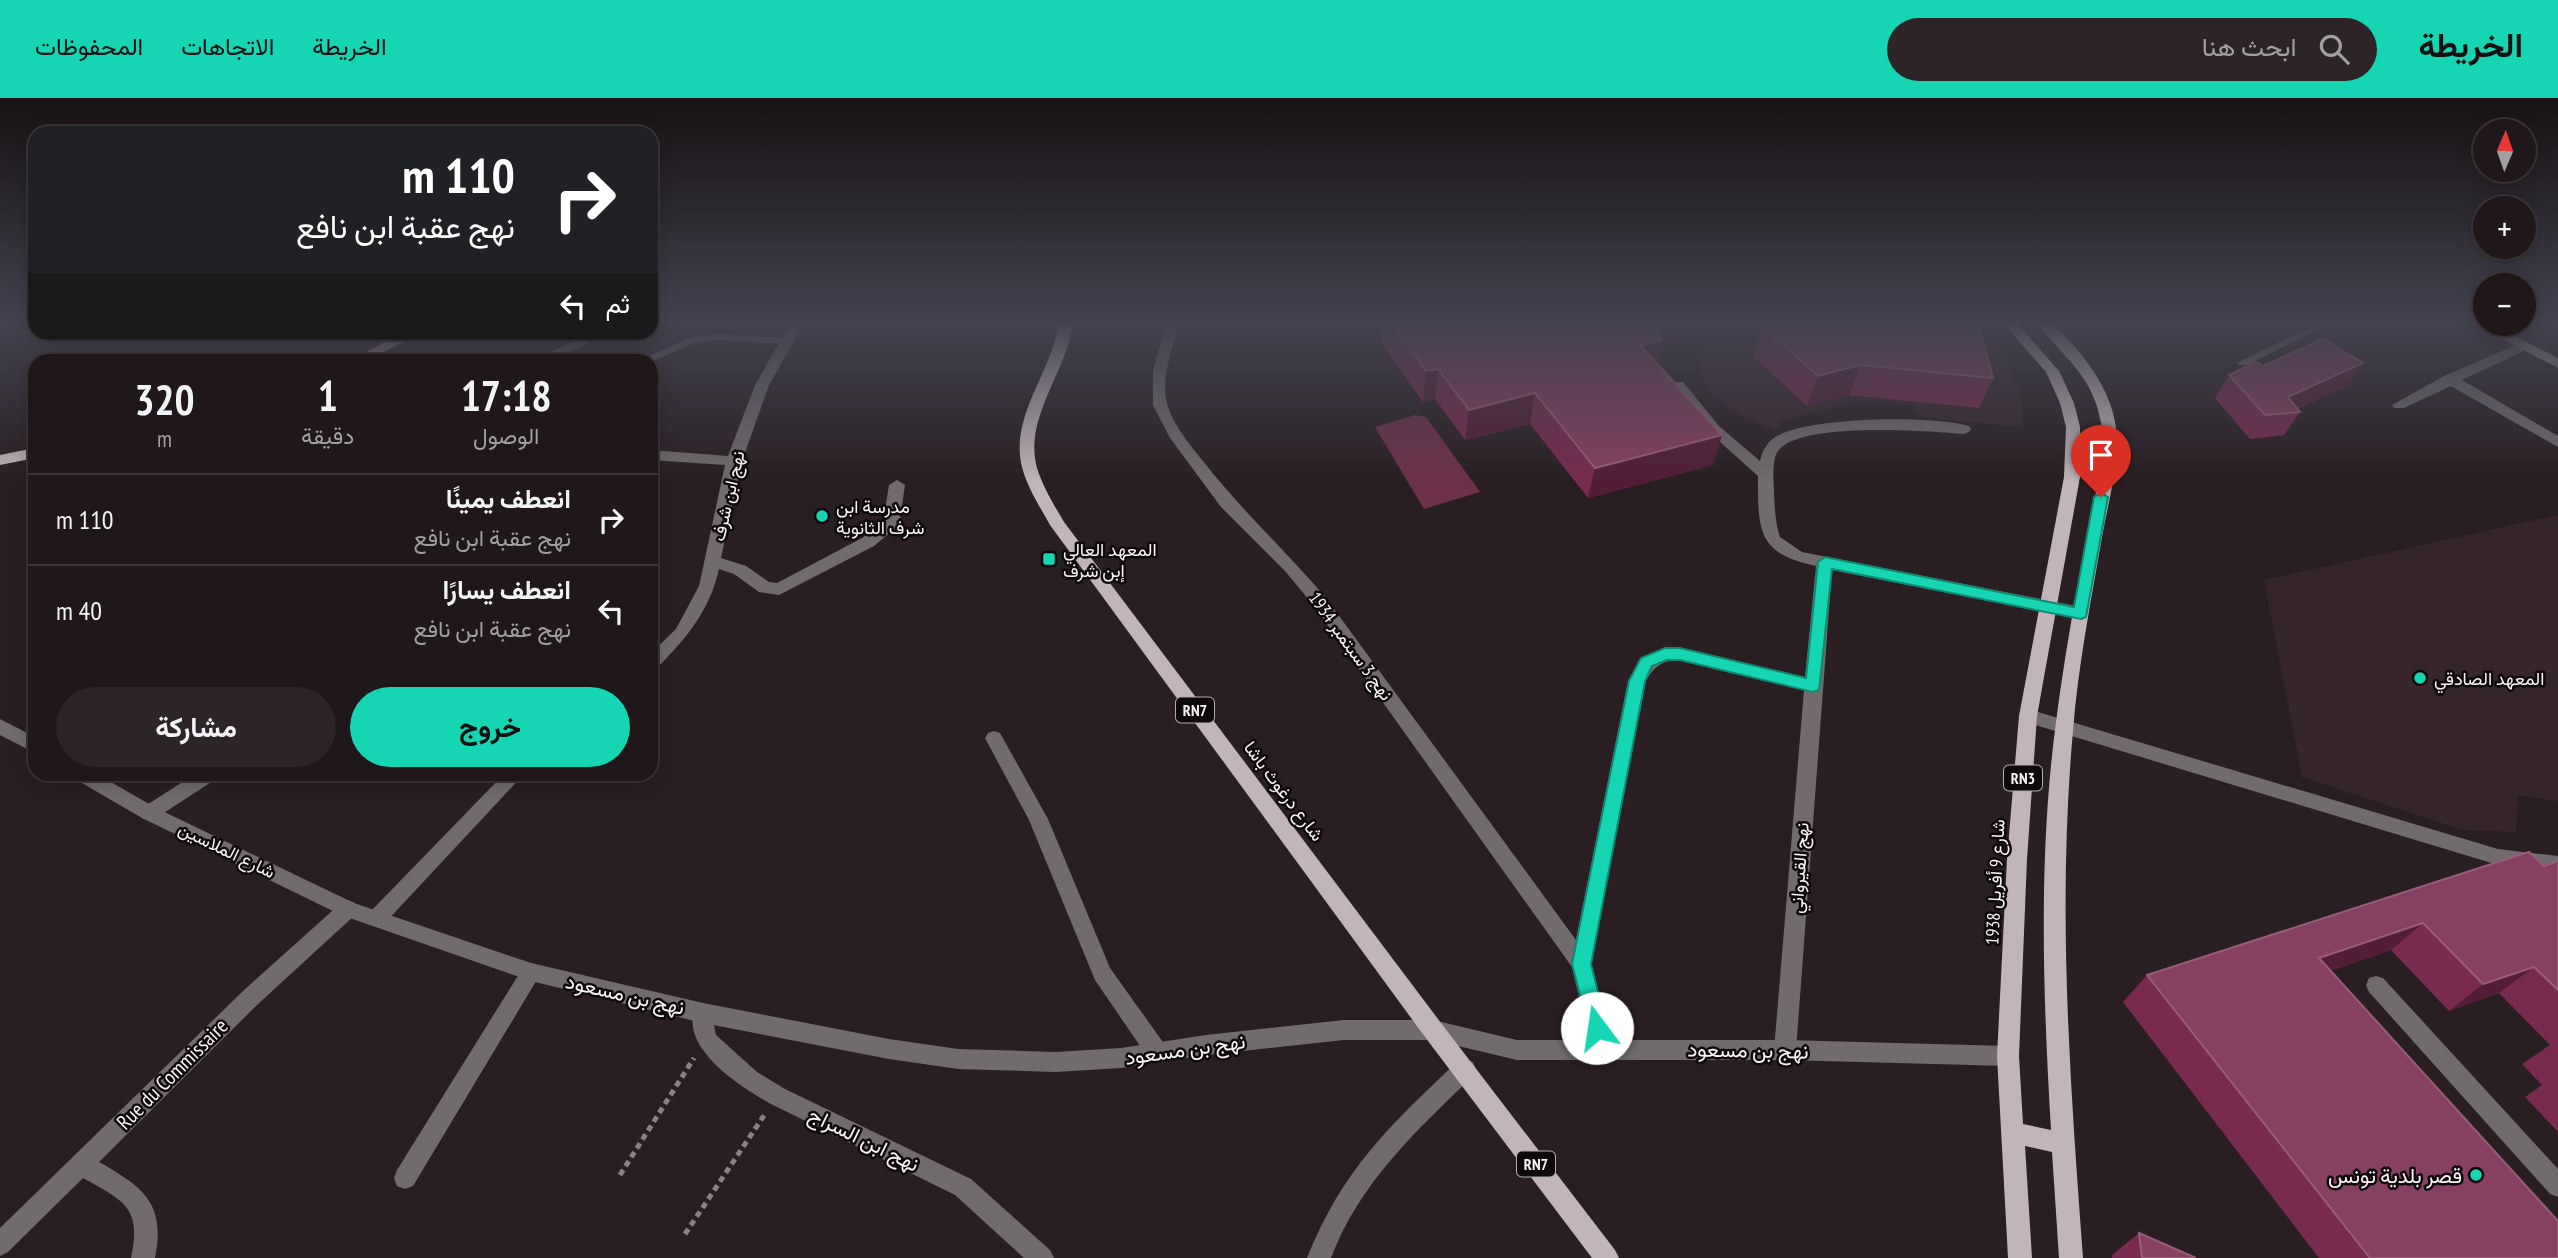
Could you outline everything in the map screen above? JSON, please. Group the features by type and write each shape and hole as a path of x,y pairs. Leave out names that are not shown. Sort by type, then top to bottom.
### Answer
{"main road":[{"name":"شارع درغوث باشا","path":"1049,376 1029,421 1025,442 1032,481 1058,525 1433,1030 1607,1258"},
{"name":"شارع 9 أفريل 1938","path":"2020,1258 2007,1056 2017,859 2028,716 2072,477 2073,426 2067,402 2054,376"},
{"name":"RN3","path":"2071,1258 2059,1090 2052,926 2054,853 2064,726 2105,474 2108,425 2089,376"},
{"path":"0,452 28,452"},
{"path":"0,460 28,454"},
{"path":"2012,1133 2063,1143"}],"street":[{"name":"نهج ابن شرف","path":"658,656 682,633 707,586 734,461 767,376"},
{"name":"نهج 3 سبتمبر 1934","path":"1160,376 1160,405 1177,438 1227,503 1291,568 1320,603 1581,964"},
{"path":"2399,405 2455,376"},
{"path":"2449,379 2558,442"},
{"path":"1678,385 1714,429 1766,474"},
{"path":"1964,429 1899,425 1809,430 1784,437 1771,449 1766,474 1768,532 1773,542 1785,552 1825,562 2081,614"},
{"path":"658,456 734,461"},
{"path":"713,561 740,570 765,589 779,589 868,542 891,525 897,485"},
{"name":"نهج القيرواني","path":"1785,1050 1825,562"},
{"path":"1602,1049 1581,964 1637,681 1646,662 1665,654 1680,654 1813,685"},
{"path":"2028,716 2498,857 2558,864"},
{"path":"0,726 28,742"},
{"path":"994,738 1038,819 1102,973 1157,1052"},
{"name":"شارع الملاسين","path":"94,781 149,813 348,909 377,918"},
{"path":"149,813 198,781"},
{"path":"377,918 509,781"},
{"name":"Rue du Commissaire","path":"0,1244 250,998 348,909"},
{"name":"نهج بن مسعود","path":"377,918 531,972 703,1013 889,1049 958,1059 1056,1062 1121,1058 1345,1030 1433,1030 1517,1050 1785,1050 2007,1056"},
{"path":"405,1178 531,972"},
{"path":"2376,985 2558,1186"},
{"path":"703,1013 706,1040"},
{"name":"نهج ابن السراج","path":"706,1040 748,1079 777,1096 963,1187 1039,1257"},
{"path":"1319,1258 1345,1199 1395,1136 1465,1069"},
{"path":"82,1165 127,1191 145,1211 149,1226 143,1258"}],"path":[{"path":"620,1175 706,1040"},
{"path":"685,1234 777,1096"}],"shaded area":[{"path":"1703,376 2013,376 2022,400 2021,427 1917,417 1914,405 1858,401 1784,420 1775,431 1740,415 1707,390"},
{"path":"1415,415 1426,417 1480,492 1424,509 1375,427"},
{"name":"المعهد الصادقي","path":"2558,515 2558,801 2518,795 2516,832 2463,830 2302,777 2264,580"}],"building":[{"path":"1443,376 1668,376 1722,435 1595,468 1535,393 1469,410"},
{"path":"2230,376 2334,376 2288,397 2300,412 2265,415"},
{"path":"2529,852 2544,866 2558,861 2558,990 2534,967 2483,984 2423,923 2319,958 2558,1221 2558,1258 2370,1258 2147,975"},
{"path":"2139,1233 2196,1258 2142,1258"}],"place":[{"name":"مدرسة ابن شرف الثانوية","path":"822,516"},
{"name":"المعهد العالي إبن شرف","path":"1049,559"},
{"name":"المعهد الصادقي","path":"2420,678"},
{"name":"قصر بلدية تونس","path":"2476,1175"}],"route":[{"path":"1597,1028 1581,964 1637,681 1646,662 1665,654 1680,654 1813,685 1825,562 2081,614 2101,497"}]}
